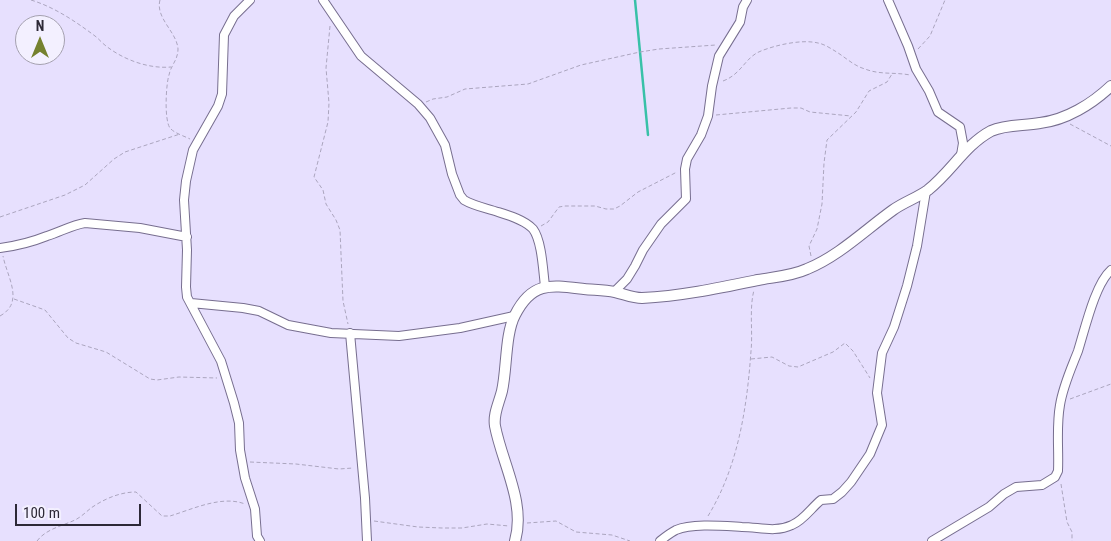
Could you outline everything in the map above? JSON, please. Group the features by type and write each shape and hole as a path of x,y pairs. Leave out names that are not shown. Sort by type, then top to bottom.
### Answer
{"street":[{"path":"250,0 234,16 224,34 222,94 218,106 193,150 184,193 187,237 187,297 221,361 239,424 242,461 245,478 255,509 258,539"},
{"path":"324,0 361,56 418,104 430,118 445,145 452,174 460,195 470,203 506,214 528,224 533,229 541,254 545,286"},
{"path":"614,292 636,266 643,250 661,224 686,199 685,169 687,160 701,135 708,116 719,56 740,22 743,7 747,0"},
{"path":"888,0 916,69 938,112 960,127 963,143 961,155"},
{"path":"515,541 518,525 515,498 500,449 494,419 502,393 510,330 514,316 529,296 545,286 556,285 614,292 638,298 664,297 704,292 805,270 822,262 900,205 926,191 943,177 961,155 979,138 993,130 1023,124 1039,124 1057,119 1098,98 1111,86"},
{"path":"660,541 677,530 702,526 779,529 793,525 807,515 821,500 833,499 842,492 860,470 870,454 882,425 877,393 882,353 894,327 907,286 917,246 926,191"},
{"path":"0,248 47,236 85,223 140,228 187,237"},
{"path":"932,541 989,507 1010,491 1024,486 1042,485 1055,477 1058,471 1060,407 1065,382 1094,300 1103,280 1111,270"},
{"path":"191,303 259,311 288,325 332,333 399,336 460,328 514,316"},
{"path":"350,333 367,541"}],"path":[{"path":"31,0 46,5 66,16 119,55 134,62 150,66 172,67"},
{"path":"160,0 158,5 178,48 177,58 169,75 166,112 168,124 172,130 197,143"},
{"path":"913,58 930,36 945,0"},
{"path":"333,16 330,27 326,68 328,122 314,177 323,190 326,204 340,230 343,301 350,333"},
{"path":"712,86 729,79 739,72 750,58 758,52 778,44 812,42 825,46 862,69 877,73 901,73 923,80"},
{"path":"418,104 447,97 465,89 528,84 581,64 640,52 699,46 716,45 724,47"},
{"path":"813,266 809,246 817,229 822,204 827,140 859,108 869,91 887,82 893,74"},
{"path":"708,116 801,108 810,112 852,116"},
{"path":"1057,119 1077,127 1111,146"},
{"path":"0,217 65,195 85,185 114,159 125,152 180,134"},
{"path":"533,229 548,222 556,210 565,206 595,206 614,209 638,192 672,173 685,169"},
{"path":"0,248 12,285 14,300 11,307 0,316"},
{"path":"702,526 716,504 726,482 743,422 750,359 753,293 758,280"},
{"path":"14,300 45,310 68,338 76,343 106,352 150,379 179,377 226,379"},
{"path":"750,359 772,356 789,366 798,367 833,352 845,343 853,351 877,393"},
{"path":"1060,407 1068,400 1111,384"},
{"path":"242,461 339,469 351,469 361,466"},
{"path":"1058,471 1067,522 1072,532 1072,541"},
{"path":"37,541 51,530 77,519 113,496 131,492 136,492 162,516 170,516 224,500 234,500 255,509"},
{"path":"366,520 442,528 462,528 487,524 518,525 556,521 576,532 612,535 630,541"}],"waterway":[{"path":"635,0 648,135"}]}
